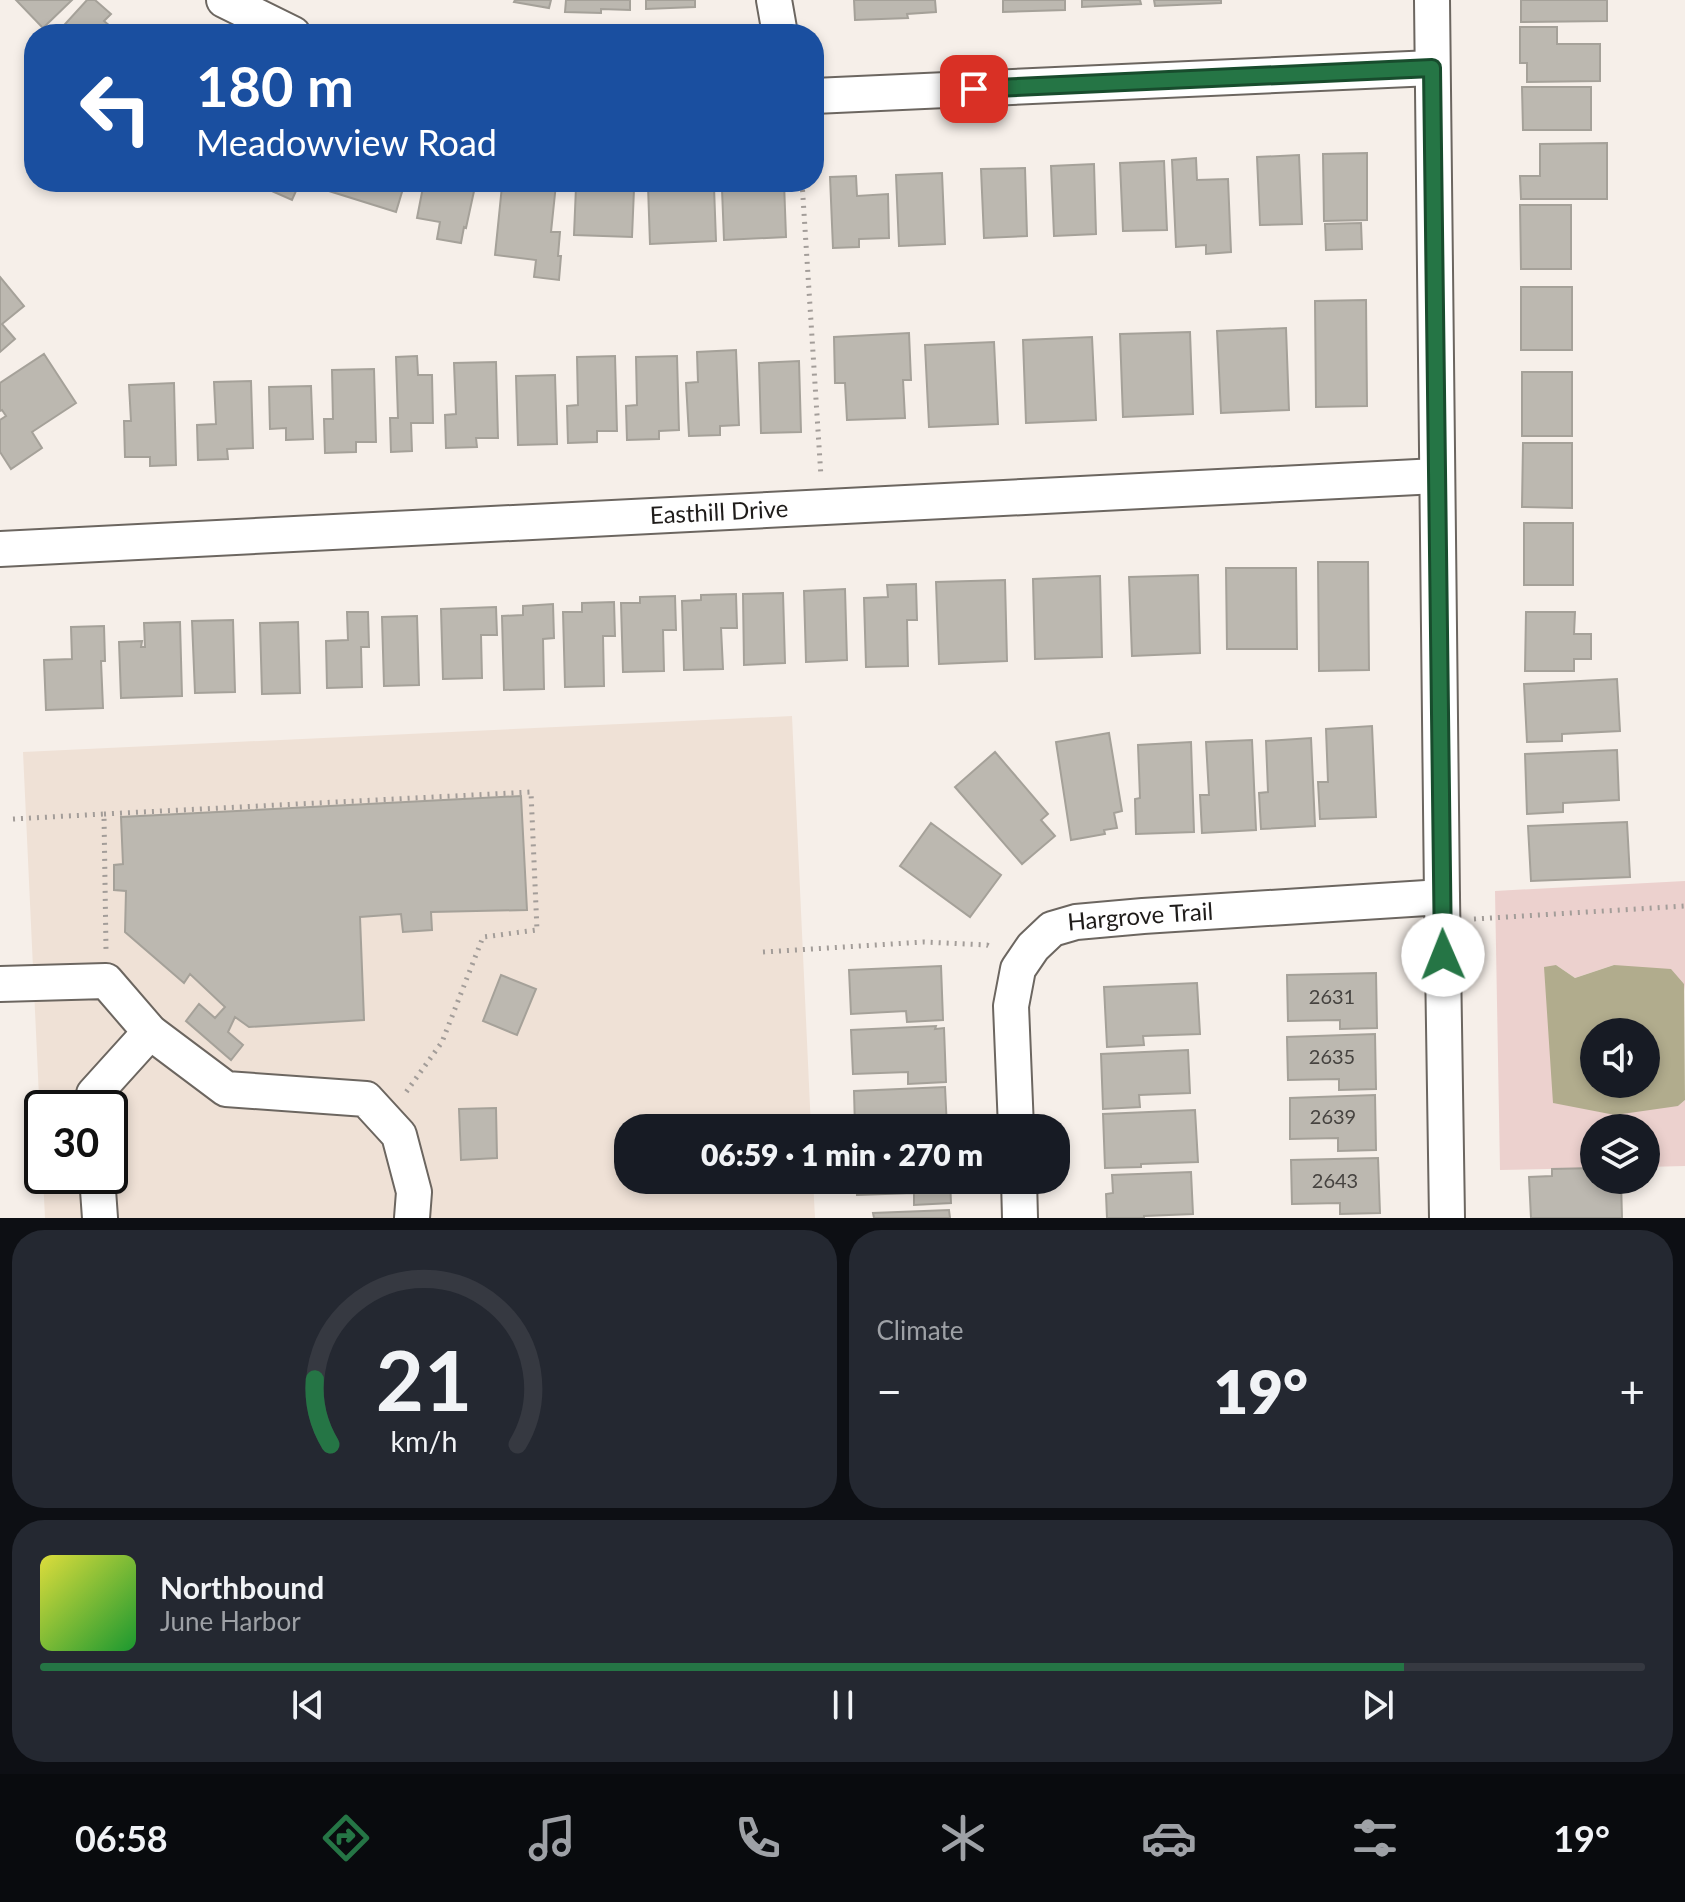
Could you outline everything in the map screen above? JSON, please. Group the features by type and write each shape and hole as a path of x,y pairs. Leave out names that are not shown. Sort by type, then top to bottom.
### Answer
{"street":[{"path":"224,0 273,24"},
{"path":"774,0 778,24"},
{"path":"1432,0 1447,1218"},
{"path":"824,96 1432,68"},
{"name":"Easthill Drive","path":"0,549 1437,476"},
{"name":"Hargrove Trail","path":"1015,1114 1011,1006 1018,969 1033,947 1052,929 1076,922 1143,916 1442,897"},
{"path":"0,984 106,981 150,1032 226,1089 366,1099 399,1135 414,1192 412,1218"},
{"path":"98,1090 150,1032"},
{"path":"98,1194 100,1218"},
{"path":"1019,1194 1020,1218"}],"path":[{"path":"803,192 822,506"},
{"path":"13,819 531,792 537,930 483,937 442,1042 401,1100"},
{"path":"104,814 106,954"},
{"path":"1442,897 1475,919 1685,906"},
{"path":"763,952 924,942 987,945 1024,960"}],"shaded area":[{"path":"792,716 810,1114 614,1114 614,1194 814,1194 815,1218 45,1218 44,1194 128,1194 128,1090 39,1090 23,752"},
{"path":"1685,881 1685,991 1684,984 1614,965 1575,978 1556,965 1553,1103 1678,1106 1685,1100 1685,1166 1660,1167 1660,1114 1580,1114 1580,1168 1500,1170 1495,891"},
{"path":"1556,965 1575,978 1614,965 1671,969 1684,984 1685,1100 1678,1106 1622,1114 1553,1103 1544,967"}],"building":[{"path":"16,0 72,0 47,24 39,24"},
{"path":"87,0 95,0 111,14 104,21 108,24 65,24"},
{"path":"515,0 551,0 549,8"},
{"path":"566,0 630,0 630,10 565,12"},
{"path":"646,0 695,0 695,7 646,9"},
{"path":"854,0 935,0 936,12 907,14 908,18 855,20"},
{"path":"1003,0 1065,0 1065,10 1003,12"},
{"path":"1082,0 1140,0 1141,4 1082,7"},
{"path":"1154,0 1221,0 1221,3 1155,6"},
{"path":"1521,0 1607,0 1607,21 1521,22"},
{"path":"1520,27 1557,27 1557,44 1600,44 1600,81 1527,82 1527,63 1520,63"},
{"path":"1522,87 1591,87 1591,130 1523,130"},
{"path":"1607,143 1607,199 1521,199 1520,176 1540,176 1540,144"},
{"path":"1367,153 1367,220 1324,221 1323,154"},
{"path":"1299,155 1302,224 1260,225 1257,157"},
{"path":"1196,158 1197,180 1228,179 1231,252 1206,254 1206,245 1176,247 1172,160"},
{"path":"1164,161 1167,230 1123,231 1120,163"},
{"path":"1094,164 1096,234 1054,236 1051,166"},
{"path":"1025,168 1027,236 984,238 981,169"},
{"path":"942,173 945,244 899,246 896,175"},
{"path":"856,176 857,196 888,194 889,238 859,239 859,247 833,248 830,177"},
{"path":"274,192 296,192 292,200"},
{"path":"332,192 402,192 396,212"},
{"path":"422,192 474,192 461,243 437,239 440,222 417,218"},
{"path":"501,192 555,192 551,232 560,232 559,280 534,277 536,260 495,255"},
{"path":"576,192 634,192 632,237 574,235"},
{"path":"648,192 714,192 716,241 650,244"},
{"path":"722,192 784,192 786,237 724,240"},
{"path":"1520,205 1571,205 1571,269 1521,269"},
{"path":"1361,223 1362,249 1326,250 1325,224"},
{"path":"0,277 24,306 2,324 15,339 0,352"},
{"path":"1521,287 1572,287 1572,350 1521,350"},
{"path":"1366,300 1367,406 1316,407 1315,301"},
{"path":"1286,328 1289,410 1221,413 1217,331"},
{"path":"1190,332 1193,414 1123,417 1120,334"},
{"path":"909,333 911,380 903,380 905,418 847,420 845,383 835,383 834,337"},
{"path":"1092,337 1096,420 1026,423 1023,340"},
{"path":"994,342 998,424 929,427 925,345"},
{"path":"736,350 739,425 720,426 720,435 689,436 686,383 698,382 697,352"},
{"path":"44,354 76,403 32,432 42,448 11,469 0,452 0,420 6,416 0,411 0,383"},
{"path":"417,356 418,375 432,375 433,423 411,423 412,451 391,452 390,418 398,418 396,357"},
{"path":"615,356 617,431 597,431 597,442 568,443 567,406 578,405 577,357"},
{"path":"677,356 679,430 659,431 659,439 627,440 626,406 637,405 636,357"},
{"path":"799,361 801,432 761,433 759,363"},
{"path":"496,362 498,438 476,438 477,447 446,448 445,415 456,414 454,363"},
{"path":"374,369 376,442 356,442 356,452 325,453 324,419 333,419 332,370"},
{"path":"1522,372 1572,372 1572,436 1522,436"},
{"path":"555,375 557,444 518,445 516,376"},
{"path":"251,381 253,448 227,449 228,459 198,460 197,425 216,424 214,382"},
{"path":"174,383 176,465 150,466 150,457 125,457 124,421 131,421 129,385"},
{"path":"311,386 313,439 286,440 286,428 270,429 269,387"},
{"path":"1523,443 1572,443 1572,508 1522,507"},
{"path":"1524,523 1573,523 1573,585 1524,585"},
{"path":"1318,562 1368,562 1369,670 1319,671"},
{"path":"1226,568 1296,568 1297,649 1227,649"},
{"path":"1198,575 1200,653 1132,656 1129,577"},
{"path":"1100,576 1102,657 1035,659 1033,579"},
{"path":"1005,580 1007,661 939,664 936,582"},
{"path":"916,584 917,620 907,620 908,666 866,667 864,598 888,597 887,585"},
{"path":"845,589 847,660 806,662 804,591"},
{"path":"783,593 785,663 744,665 743,594"},
{"path":"736,594 737,628 721,628 723,669 684,670 682,601 701,600 701,595"},
{"path":"675,596 676,630 663,630 664,671 623,672 621,603 640,603 640,597"},
{"path":"614,602 615,636 603,636 604,686 565,687 563,612 582,612 582,603"},
{"path":"553,604 554,638 543,639 544,689 504,690 502,616 523,615 523,606"},
{"path":"496,607 497,635 481,635 482,678 443,679 441,609"},
{"path":"347,612 368,612 369,647 361,647 362,687 327,688 326,641 348,640"},
{"path":"1526,612 1575,612 1574,634 1591,634 1591,659 1574,659 1574,671 1525,671"},
{"path":"417,616 419,685 384,686 382,617"},
{"path":"233,620 235,692 195,693 192,621"},
{"path":"180,622 182,696 121,698 119,642 142,641 141,647 145,647 144,623"},
{"path":"298,622 300,693 262,694 260,623"},
{"path":"104,626 105,661 101,661 103,708 46,710 44,660 72,659 71,627"},
{"path":"1617,679 1620,731 1562,734 1562,741 1527,742 1524,684"},
{"path":"1372,726 1376,817 1320,819 1318,782 1328,782 1326,729"},
{"path":"1109,733 1122,811 1114,813 1117,828 1104,830 1105,834 1071,840 1056,742"},
{"path":"1311,738 1315,826 1261,829 1259,793 1268,792 1266,741"},
{"path":"1252,740 1256,830 1202,833 1200,795 1209,795 1206,742"},
{"path":"1191,742 1194,832 1136,834 1135,799 1140,798 1138,745"},
{"path":"1617,750 1619,800 1563,803 1563,812 1527,814 1525,754"},
{"path":"995,752 1048,814 1041,820 1055,836 1022,864 955,787"},
{"path":"521,796 527,910 431,912 432,930 403,932 401,914 360,917 364,1020 249,1027 235,1017 228,1032 243,1045 231,1060 186,1021 199,1004 215,1018 225,1007 190,974 184,983 125,932 126,891 114,890 114,865 123,864 121,817"},
{"path":"1627,822 1630,877 1531,881 1528,826"},
{"path":"931,823 1001,875 970,917 900,866"},
{"path":"941,966 943,1020 907,1022 906,1011 851,1014 849,970"},
{"path":"1376,973 1377,1028 1340,1029 1340,1020 1288,1021 1287,975"},
{"path":"501,975 536,989 517,1035 483,1021"},
{"path":"1197,983 1200,1034 1143,1036 1144,1045 1107,1047 1104,987"},
{"path":"936,1026 935,1029 944,1028 946,1082 908,1084 908,1072 853,1074 851,1030"},
{"path":"1375,1034 1376,1089 1339,1090 1339,1079 1288,1080 1287,1037"},
{"path":"1188,1050 1190,1093 1139,1095 1140,1107 1103,1109 1101,1054"},
{"path":"945,1087 946,1114 855,1114 854,1091"},
{"path":"1375,1095 1376,1150 1338,1151 1338,1138 1290,1139 1290,1098"},
{"path":"496,1108 497,1158 461,1160 459,1109"},
{"path":"1195,1110 1198,1162 1105,1168 1103,1114"},
{"path":"1378,1158 1380,1213 1340,1214 1340,1203 1292,1204 1291,1160"},
{"path":"1580,1168 1580,1194 1621,1194 1622,1218 1531,1218 1529,1177 1552,1176 1552,1169"},
{"path":"1191,1172 1193,1214 1107,1218 1106,1194 1113,1193 1112,1175"},
{"path":"914,1194 951,1194 951,1203 914,1205"},
{"path":"949,1210 950,1218 874,1218 873,1213"}],"route":[{"path":"974,89 1432,68 1443,955"}]}
